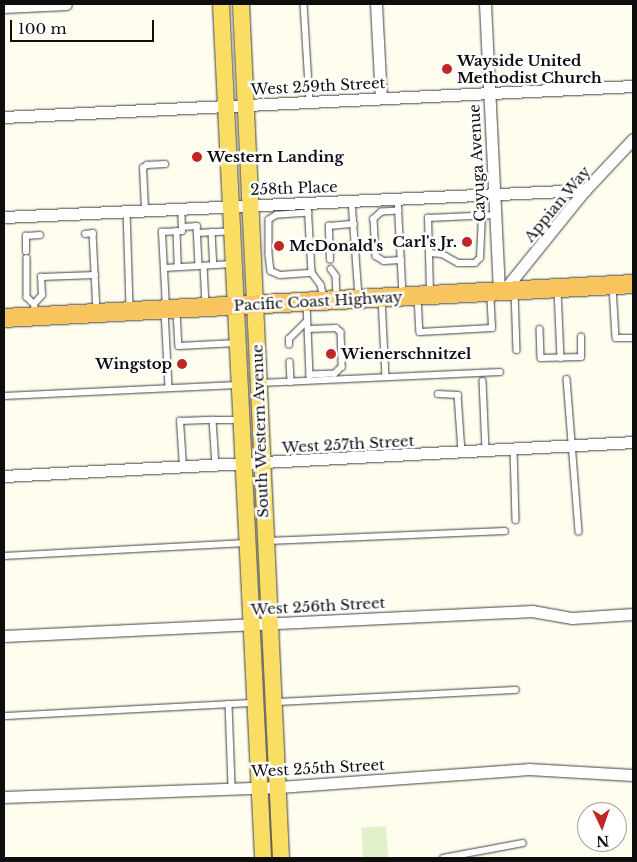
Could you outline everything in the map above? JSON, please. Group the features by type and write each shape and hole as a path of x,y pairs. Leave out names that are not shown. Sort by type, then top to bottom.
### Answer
{"highway":[{"name":"Pacific Coast Highway","path":"4,318 35,310 97,313 633,284"}],"main road":[{"name":"South Western Avenue","path":"221,4 232,264 244,464 263,858"},
{"name":"South Western Avenue","path":"241,4 244,104 256,305 265,542 279,787 281,858"}],"street":[{"path":"4,7 66,4"},
{"path":"376,4 381,98"},
{"name":"Cayuga Avenue","path":"485,4 495,214 502,290"},
{"name":"West 259th Street","path":"4,117 633,86"},
{"name":"Appian Way","path":"502,290 585,190 633,139"},
{"name":"258th Place","path":"4,217 230,205 308,208 352,201 398,205 494,195 585,190"},
{"name":"West 257th Street","path":"4,476 262,464 633,442"},
{"name":"West 256th Street","path":"4,636 532,611 572,618 633,614"},
{"name":"West 255th Street","path":"4,797 259,786 279,787 528,769 633,775"}],"lane":[{"path":"304,4 310,101"},
{"path":"145,210 143,168 147,164 165,164"},
{"path":"352,201 359,298"},
{"path":"402,260 384,261 376,256 374,220 382,212 398,205 402,260 417,295 420,332 492,328 502,290"},
{"path":"178,267 181,208"},
{"path":"312,273 280,275 271,271 269,220 277,215 308,208 312,273 331,300"},
{"path":"127,211 130,311"},
{"path":"417,295 429,254 428,218 495,214"},
{"path":"429,254 442,254 458,264 475,263 480,258 482,215"},
{"path":"330,260 329,226 354,224"},
{"path":"169,388 169,309 162,232 197,226 206,307"},
{"path":"197,233 231,231"},
{"path":"212,232 214,265"},
{"path":"85,234 93,233 97,313"},
{"path":"35,310 28,297 26,236 40,235"},
{"path":"164,268 232,264"},
{"path":"331,270 336,276 331,300"},
{"path":"35,310 42,295 41,277 95,274"},
{"path":"612,285 616,338 633,338"},
{"path":"558,288 561,358"},
{"path":"502,290 517,350"},
{"path":"382,297 386,377"},
{"path":"306,302 310,378"},
{"path":"169,309 179,346 237,344"},
{"path":"289,345 289,338 308,320"},
{"path":"259,383 291,382 335,374 342,367 341,332 336,328 308,329"},
{"path":"540,329 541,358 582,357 580,337"},
{"path":"290,362 291,382"},
{"path":"310,378 500,372"},
{"path":"483,380 486,451"},
{"path":"568,380 579,532"},
{"path":"4,396 239,384"},
{"path":"438,394 458,395 462,452"},
{"path":"213,420 216,466"},
{"path":"183,467 180,421 241,420"},
{"path":"514,449 516,520"},
{"path":"265,542 505,531"},
{"path":"4,556 248,543"},
{"path":"274,702 516,690"},
{"path":"4,716 255,703"},
{"path":"229,704 232,787"},
{"path":"443,858 523,843"}],"green space":[{"path":"386,826 388,858 363,858 361,828"}],"place":[{"name":"Wayside United Methodist Church","path":"447,69"},
{"name":"Western Landing","path":"197,157"},
{"name":"Carl's Jr.","path":"467,242"},
{"name":"McDonald's","path":"279,246"},
{"name":"Wienerschnitzel","path":"331,354"},
{"name":"Wingstop","path":"182,364"}]}
